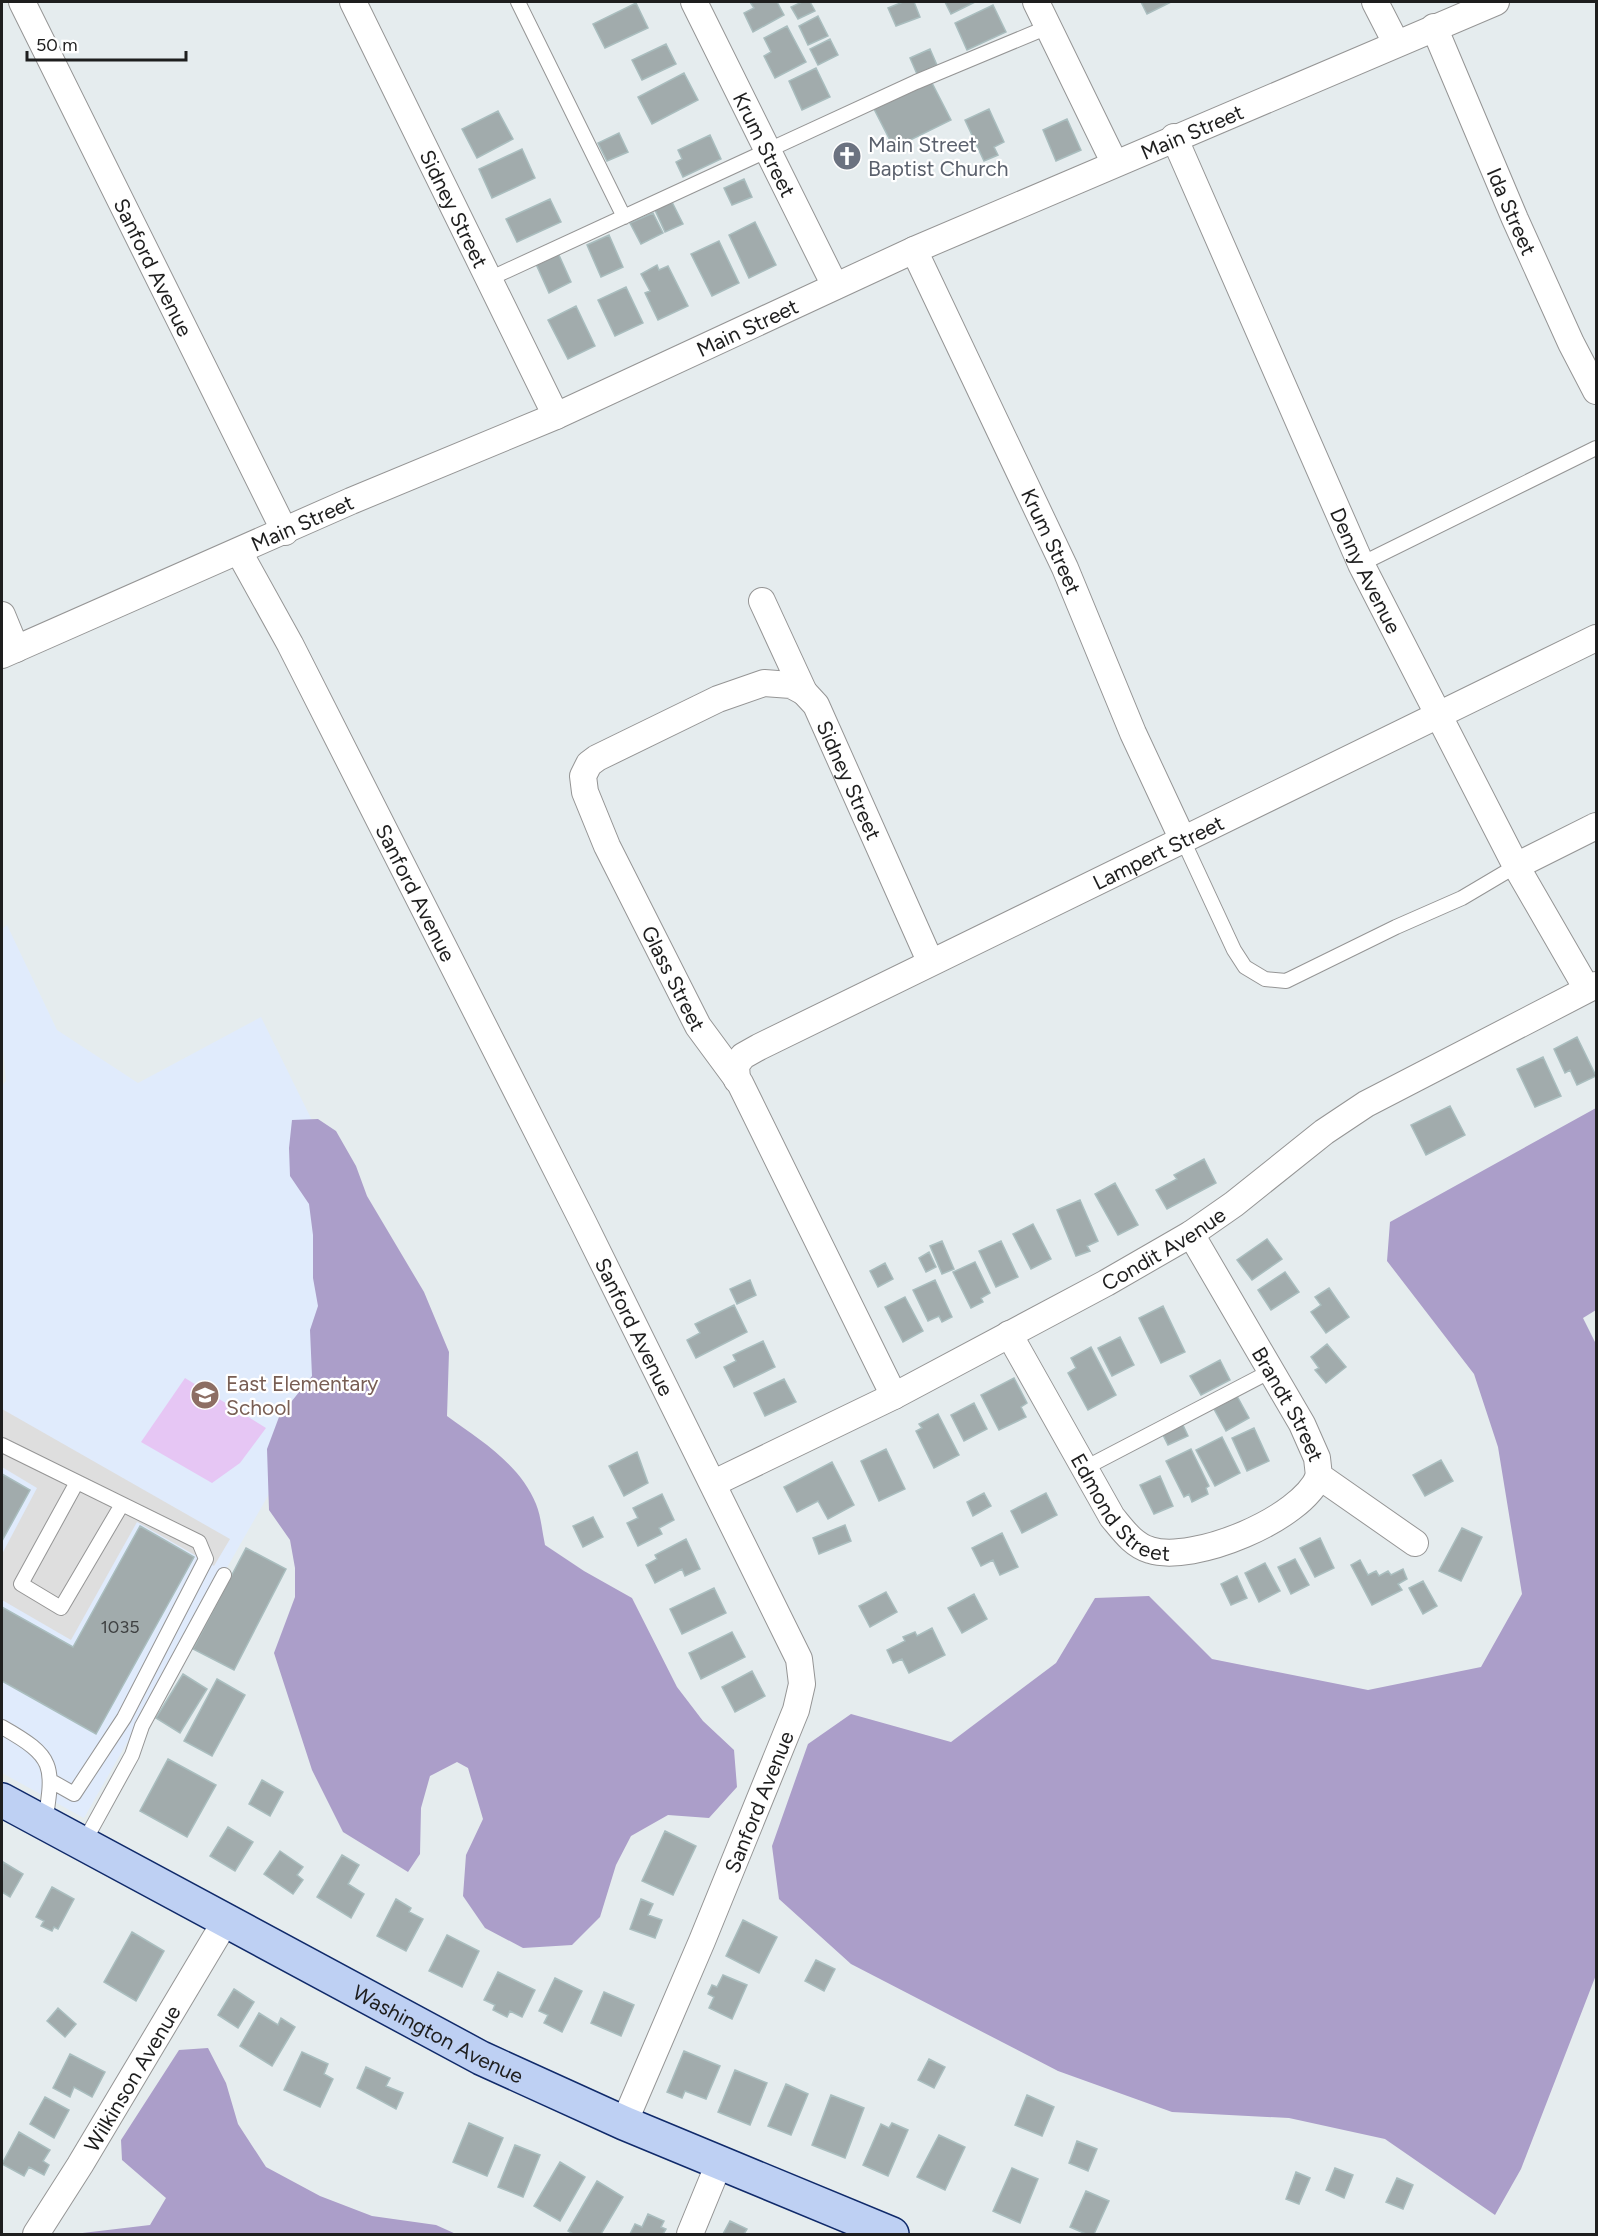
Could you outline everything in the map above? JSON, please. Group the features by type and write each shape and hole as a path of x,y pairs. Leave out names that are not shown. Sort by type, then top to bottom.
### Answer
{"main road":[{"name":"Washington Avenue","path":"2,1800 481,2058 624,2123 720,2161 892,2235"}],"street":[{"name":"Sanford Avenue","path":"22,2 285,532"},
{"name":"Sidney Street","path":"353,2 556,416"},
{"name":"Krum Street","path":"694,2 835,286"},
{"path":"1036,2 1114,162"},
{"path":"1375,2 1396,43"},
{"name":"Main Street","path":"9,652 556,416 914,250 1114,162 1496,2"},
{"name":"Ida Street","path":"1434,27 1515,219 1571,343 1596,391"},
{"name":"Denny Avenue","path":"1174,137 1361,564 1516,866 1592,987"},
{"name":"Krum Street","path":"914,250 1065,568 1133,734 1182,838"},
{"name":"Sanford Avenue","path":"239,552 290,644 714,1483 799,1659 802,1684 796,1710 702,1941 624,2123"},
{"name":"Sidney Street","path":"762,602 804,692 816,705 930,961"},
{"path":"2,615 9,652"},
{"name":"Lampert Street","path":"737,1080 736,1065 743,1056 930,961 1596,638"},
{"name":"Glass Street","path":"804,692 776,682 764,683 718,699 597,758 584,770 585,792 607,846 649,934 698,1026 737,1080 894,1396"},
{"path":"1516,866 1596,826"},
{"name":"Condit Avenue","path":"714,1483 894,1396 1191,1234 1234,1204 1324,1132 1366,1104 1592,987"},
{"name":"Brandt Street","path":"1191,1234 1302,1424 1317,1458 1319,1476 1415,1543"},
{"name":"Edmond Street","path":"1010,1334 1083,1469 1112,1517 1127,1536 1151,1551 1173,1554 1201,1550 1242,1535 1303,1500 1315,1486 1319,1476"},
{"name":"Wilkinson Avenue","path":"36,2235 225,1922"},
{"path":"690,2235 720,2161"}],"lane":[{"path":"518,2 624,217"},
{"path":"489,279 916,82 1048,27"},
{"path":"1361,564 1596,448"},
{"path":"1182,838 1234,950 1245,967 1264,979 1286,981 1396,927 1462,898 1516,866"},
{"path":"1083,1469 1271,1371"},
{"path":"2,1445 121,1506 199,1542 206,1559 124,1718 74,1794 51,1781"},
{"path":"77,1482 21,1584 61,1608 121,1506"},
{"path":"83,1844 132,1755 142,1726 224,1575"},
{"path":"2,1727 33,1745 46,1763 51,1781 45,1823"}],"shaded area":[{"name":"East Elementary School","path":"7,925 57,1030 138,1083 261,1017 377,1252 305,1431 84,1818 2,1773 2,1086 6,1081 2,1039 2,929"},
{"path":"1596,1108 1596,1310 1583,1318 1596,1344 1596,1975 1521,2169 1495,2215 1385,2139 1289,2118 1172,2112 1058,2071 851,1964 779,1899 772,1846 808,1744 851,1714 951,1742 1056,1663 1095,1598 1149,1596 1212,1659 1368,1690 1481,1667 1522,1594 1498,1447 1474,1374 1387,1261 1390,1222"},
{"path":"318,1119 336,1131 356,1166 367,1196 424,1292 449,1352 447,1416 498,1454 520,1477 538,1509 545,1545 584,1571 632,1598 677,1687 703,1721 734,1750 737,1787 709,1818 668,1815 631,1836 616,1865 600,1917 572,1945 523,1948 485,1928 463,1896 466,1855 483,1819 468,1768 457,1762 430,1776 421,1808 420,1854 408,1872 343,1832 312,1770 274,1653 295,1597 295,1568 290,1540 269,1510 267,1449 279,1417 312,1376 310,1330 318,1306 313,1278 313,1235 309,1204 290,1176 289,1148 292,1120"},
{"path":"185,1378 266,1428 240,1463 212,1483 141,1442"},
{"path":"2,1409 230,1539 214,1566 137,1522 71,1640 2,1600 2,1554 37,1488 2,1467"},
{"path":"208,2048 226,2083 238,2124 266,2167 320,2196 372,2216 436,2225 456,2234 74,2234 150,2225 166,2198 122,2160 121,2140 179,2050"}],"building":[{"path":"750,2 777,2 784,15 753,32 744,13 754,8"},
{"path":"802,2 810,2 815,11 798,19 791,7"},
{"path":"903,2 914,2 920,17 896,26 888,8"},
{"path":"945,2 975,2 951,14"},
{"path":"1141,2 1171,2 1147,14"},
{"path":"636,3 648,28 605,48 593,24"},
{"path":"993,5 1006,32 967,50 955,23"},
{"path":"818,16 828,36 808,45 799,26"},
{"path":"787,26 806,62 775,78 764,56 771,52 764,38"},
{"path":"830,39 838,55 818,65 810,49"},
{"path":"666,44 676,64 642,80 632,60"},
{"path":"930,49 937,65 917,74 910,58"},
{"path":"816,68 830,97 802,110 789,81"},
{"path":"684,73 698,100 652,124 638,97"},
{"path":"930,79 951,120 894,148 873,107"},
{"path":"989,109 1004,142 994,147 998,155 984,161 965,120"},
{"path":"498,111 513,139 477,158 462,129"},
{"path":"1067,119 1081,150 1056,161 1043,130"},
{"path":"619,133 628,152 607,161 598,143"},
{"path":"710,135 721,159 683,177 676,162 682,159 678,150"},
{"path":"522,149 535,178 492,198 479,169"},
{"path":"744,179 752,197 732,205 724,188"},
{"path":"550,199 561,222 517,242 506,219"},
{"path":"672,202 683,224 665,232 655,210"},
{"path":"653,213 663,233 641,244 630,223"},
{"path":"755,222 776,265 749,278 729,235"},
{"path":"609,235 623,267 601,277 587,245"},
{"path":"719,241 739,283 712,296 691,254"},
{"path":"558,253 571,282 549,293 536,264"},
{"path":"657,265 659,270 668,266 688,306 658,320 645,293 650,291 641,274"},
{"path":"626,287 643,323 615,336 598,300"},
{"path":"576,306 595,346 568,359 548,320"},
{"path":"1577,1037 1596,1076 1577,1085 1570,1070 1565,1073 1554,1049"},
{"path":"1543,1057 1561,1096 1535,1107 1517,1069"},
{"path":"1450,1106 1465,1135 1426,1155 1411,1125"},
{"path":"1204,1159 1216,1183 1167,1209 1156,1190 1177,1179 1174,1175"},
{"path":"1115,1183 1138,1225 1118,1235 1095,1194"},
{"path":"1080,1200 1098,1241 1087,1246 1090,1251 1076,1256 1057,1210"},
{"path":"1033,1224 1051,1259 1031,1269 1013,1234"},
{"path":"1267,1239 1282,1259 1252,1280 1237,1260"},
{"path":"942,1241 954,1269 942,1274 930,1246"},
{"path":"1001,1241 1018,1277 996,1287 979,1251"},
{"path":"929,1252 936,1267 926,1272 919,1258"},
{"path":"975,1262 990,1293 981,1298 983,1302 971,1308 953,1272"},
{"path":"885,1263 893,1279 878,1287 870,1271"},
{"path":"1285,1272 1299,1292 1271,1310 1258,1290"},
{"path":"750,1280 756,1295 737,1304 730,1289"},
{"path":"935,1280 952,1317 942,1322 939,1316 928,1321 913,1290"},
{"path":"1329,1288 1349,1317 1326,1333 1311,1312 1321,1305 1315,1297"},
{"path":"905,1297 923,1331 903,1342 885,1307"},
{"path":"734,1305 747,1332 696,1358 687,1340 700,1333 695,1324"},
{"path":"1163,1306 1185,1352 1161,1363 1139,1318"},
{"path":"1120,1337 1134,1365 1112,1376 1098,1348"},
{"path":"763,1341 775,1367 734,1387 724,1367 736,1361 733,1355"},
{"path":"1327,1344 1346,1367 1326,1383 1315,1370 1319,1368 1311,1357"},
{"path":"1091,1347 1116,1395 1088,1410 1068,1373 1076,1368 1071,1358"},
{"path":"1220,1360 1230,1380 1201,1395 1190,1376"},
{"path":"1014,1378 1027,1403 1021,1407 1026,1417 999,1430 981,1395"},
{"path":"784,1379 796,1402 765,1416 754,1393"},
{"path":"1237,1396 1249,1418 1226,1431 1214,1409"},
{"path":"974,1403 987,1429 964,1441 951,1415"},
{"path":"938,1414 959,1455 934,1468 916,1431 922,1428 919,1424"},
{"path":"1182,1423 1188,1436 1168,1445 1162,1433"},
{"path":"1254,1428 1269,1461 1247,1471 1232,1438"},
{"path":"1222,1437 1240,1473 1215,1486 1196,1450"},
{"path":"886,1449 905,1489 879,1501 861,1461"},
{"path":"1191,1449 1209,1486 1206,1488 1208,1494 1192,1502 1189,1494 1184,1497 1166,1461"},
{"path":"637,1452 648,1483 624,1496 609,1466"},
{"path":"1441,1460 1453,1481 1425,1496 1413,1475"},
{"path":"832,1462 854,1505 828,1519 818,1501 797,1512 784,1487"},
{"path":"2,1474 30,1490 2,1541"},
{"path":"1160,1476 1173,1506 1154,1514 1140,1485"},
{"path":"984,1493 991,1506 973,1516 967,1502"},
{"path":"1046,1493 1057,1515 1022,1533 1011,1511"},
{"path":"662,1494 674,1520 659,1528 662,1534 638,1546 627,1523 638,1518 633,1508"},
{"path":"593,1517 603,1537 583,1547 573,1526"},
{"path":"845,1525 851,1541 819,1554 813,1538"},
{"path":"140,1526 194,1557 96,1734 2,1681 2,1607 73,1647"},
{"path":"1462,1528 1482,1537 1461,1581 1439,1571"},
{"path":"1002,1533 1018,1567 1000,1575 993,1560 981,1566 972,1548"},
{"path":"1320,1538 1334,1568 1315,1577 1300,1548"},
{"path":"686,1539 700,1569 685,1576 682,1569 655,1583 646,1565 657,1559 655,1555"},
{"path":"246,1548 286,1569 234,1670 193,1649"},
{"path":"1295,1559 1309,1585 1291,1594 1278,1567"},
{"path":"1360,1560 1368,1575 1376,1571 1379,1576 1388,1571 1391,1575 1403,1569 1407,1579 1398,1584 1402,1590 1372,1605 1351,1565"},
{"path":"1265,1563 1280,1591 1259,1602 1245,1573"},
{"path":"1237,1576 1247,1598 1231,1605 1221,1584"},
{"path":"1423,1581 1437,1606 1423,1614 1409,1588"},
{"path":"714,1588 726,1613 682,1634 670,1609"},
{"path":"886,1592 897,1612 870,1627 859,1606"},
{"path":"974,1594 987,1619 962,1633 948,1608"},
{"path":"932,1628 945,1655 909,1673 902,1659 893,1663 887,1650 905,1641 903,1637 915,1632 917,1636"},
{"path":"732,1632 745,1657 701,1679 689,1653"},
{"path":"752,1671 765,1696 735,1712 722,1687"},
{"path":"183,1674 207,1689 180,1733 156,1718"},
{"path":"217,1679 245,1695 212,1756 184,1741"},
{"path":"168,1759 216,1785 187,1837 140,1811"},
{"path":"262,1780 283,1792 270,1816 249,1804"},
{"path":"228,1827 253,1842 235,1871 210,1856"},
{"path":"665,1831 696,1846 673,1895 642,1881"},
{"path":"280,1851 303,1867 297,1875 303,1880 293,1894 264,1874"},
{"path":"342,1855 359,1865 348,1884 364,1894 351,1918 317,1897"},
{"path":"3,1862 23,1874 10,1897 2,1892"},
{"path":"52,1887 74,1899 58,1929 54,1927 52,1931 41,1926 44,1921 36,1917"},
{"path":"396,1899 411,1908 409,1912 423,1919 406,1951 377,1936"},
{"path":"641,1899 653,1904 648,1915 662,1920 655,1938 630,1929"},
{"path":"743,1920 777,1937 759,1973 726,1956"},
{"path":"132,1932 164,1951 136,2001 104,1982"},
{"path":"447,1935 479,1951 462,1987 429,1971"},
{"path":"816,1960 835,1969 824,1991 805,1981"},
{"path":"498,1972 535,1990 522,2017 510,2011 507,2017 493,2010 495,2005 484,2000"},
{"path":"723,1975 747,1985 732,2019 709,2008 714,1997 708,1994 712,1985 717,1987"},
{"path":"555,1978 582,1991 562,2032 544,2023 548,2015 539,2011"},
{"path":"234,1989 254,2002 238,2028 218,2015"},
{"path":"604,1992 634,2005 621,2036 591,2023"},
{"path":"58,2008 76,2024 65,2037 47,2021"},
{"path":"259,2013 278,2025 281,2018 295,2027 272,2066 240,2046"},
{"path":"684,2051 720,2066 706,2099 685,2091 682,2098 667,2092"},
{"path":"302,2052 328,2064 324,2074 333,2079 320,2107 284,2090"},
{"path":"70,2054 105,2072 92,2097 74,2087 70,2097 53,2088"},
{"path":"929,2059 945,2067 934,2088 918,2080"},
{"path":"366,2067 390,2078 386,2086 403,2093 396,2109 357,2088"},
{"path":"735,2070 767,2083 750,2125 718,2112"},
{"path":"786,2084 808,2094 791,2135 768,2126"},
{"path":"831,2095 864,2108 845,2158 812,2145"},
{"path":"1027,2095 1054,2107 1042,2136 1015,2125"},
{"path":"45,2097 69,2110 54,2138 30,2124"},
{"path":"469,2123 503,2138 487,2176 453,2162"},
{"path":"892,2123 908,2130 888,2176 863,2165 881,2124 889,2128"},
{"path":"19,2132 50,2150 43,2161 49,2165 44,2175 29,2167 24,2176 2,2164"},
{"path":"939,2135 965,2147 945,2190 917,2177"},
{"path":"1077,2141 1097,2149 1088,2171 1069,2163"},
{"path":"515,2145 540,2155 523,2197 498,2187"},
{"path":"560,2162 585,2177 560,2221 534,2206"},
{"path":"1012,2168 1038,2179 1020,2223 993,2211"},
{"path":"1335,2168 1353,2175 1344,2198 1326,2190"},
{"path":"1296,2172 1310,2178 1299,2204 1286,2199"},
{"path":"1397,2178 1413,2185 1403,2209 1386,2202"},
{"path":"597,2181 623,2197 601,2234 573,2234 568,2231"},
{"path":"1086,2191 1109,2201 1094,2234 1086,2234 1070,2227"},
{"path":"648,2214 664,2221 661,2227 666,2229 663,2234 630,2234 635,2224 642,2227"},
{"path":"730,2221 747,2229 744,2234 723,2234"}],"place":[{"name":"Main Street Baptist Church","path":"847,156"},
{"name":"East Elementary School","path":"205,1395"}]}
